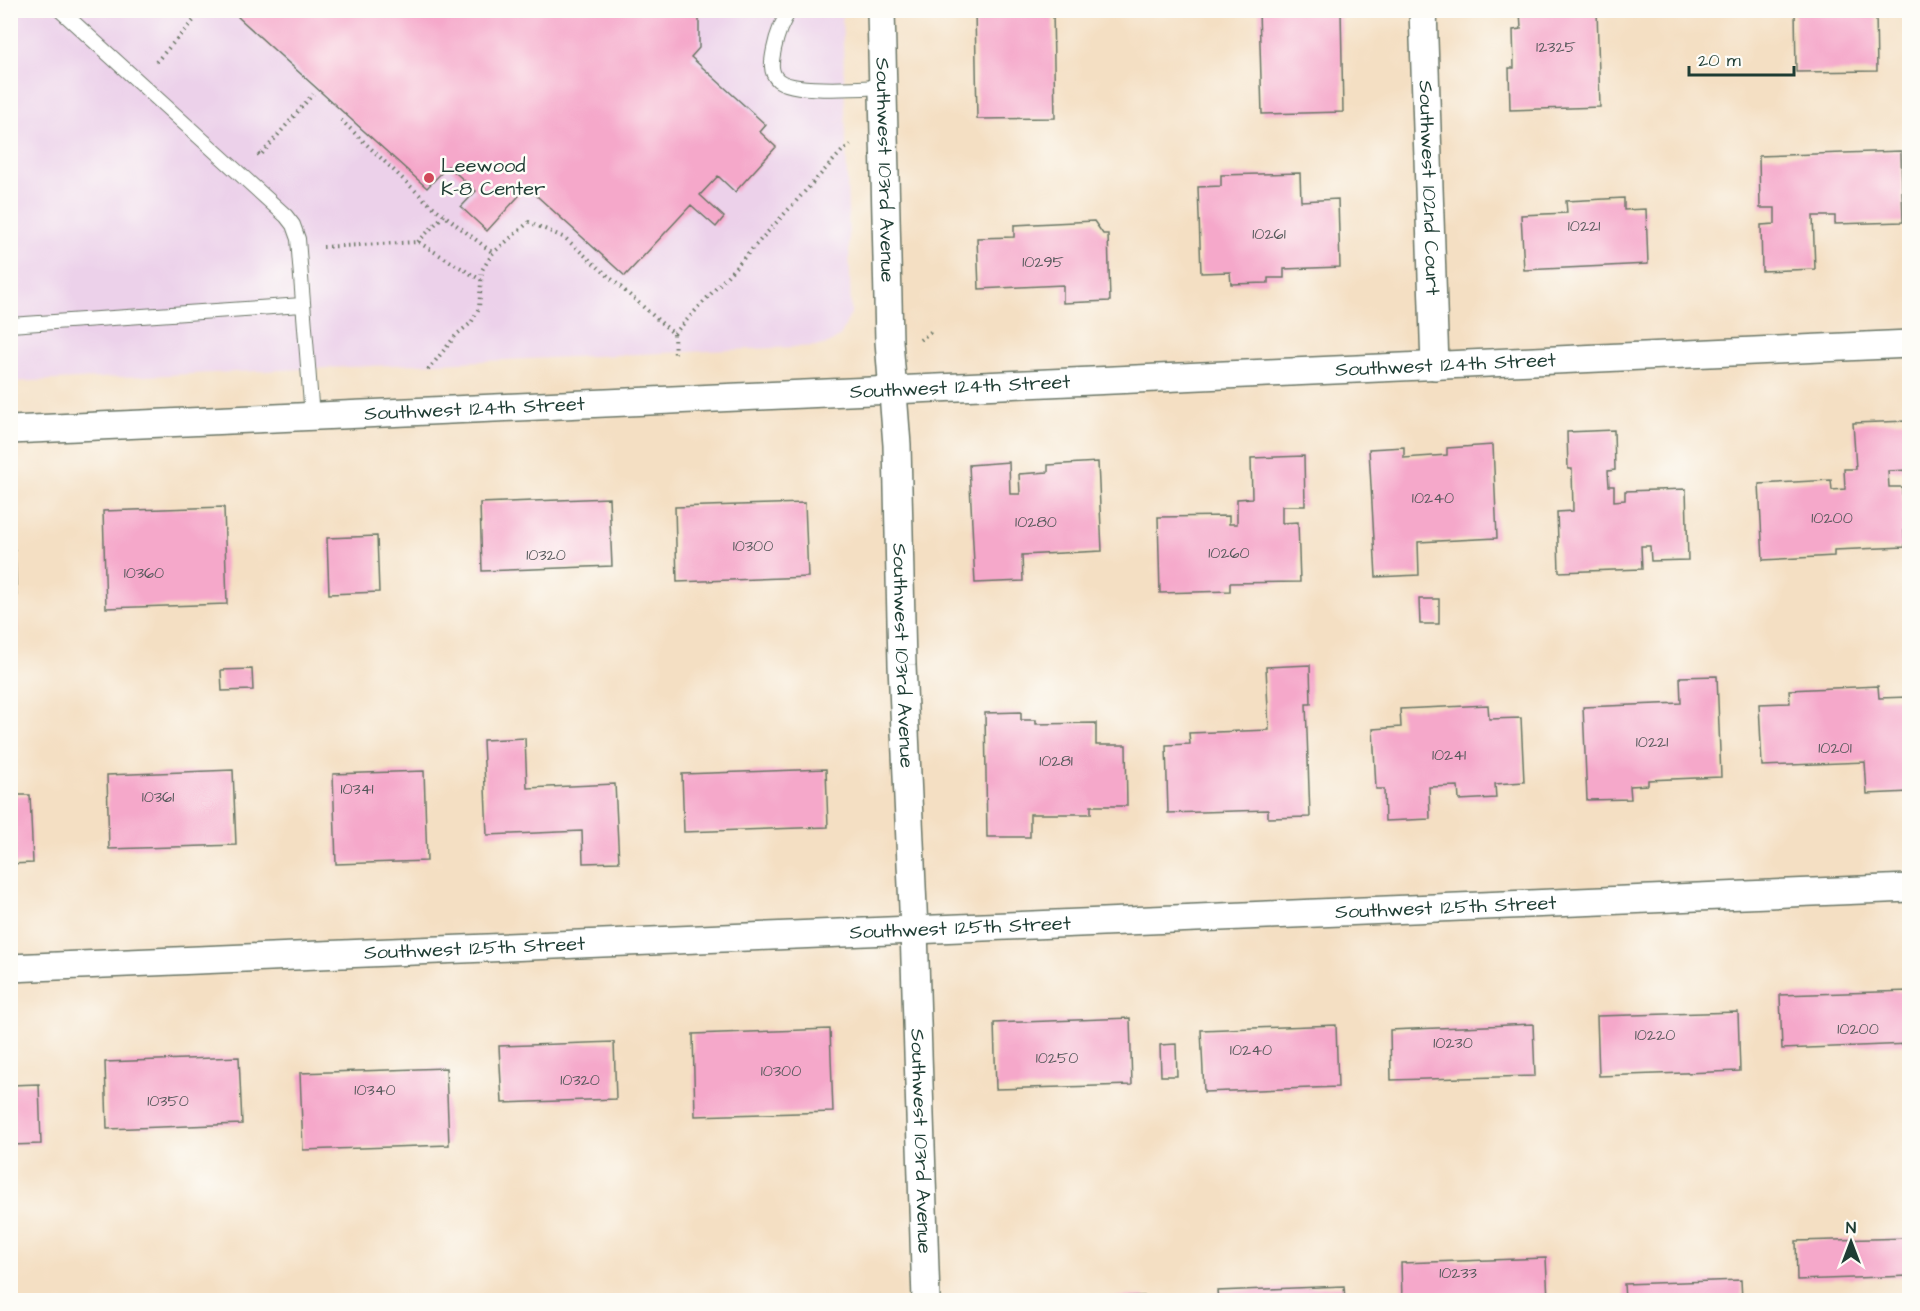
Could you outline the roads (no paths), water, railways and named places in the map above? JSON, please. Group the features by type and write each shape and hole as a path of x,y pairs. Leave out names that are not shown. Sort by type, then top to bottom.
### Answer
{"street":[{"name":"Southwest 103rd Avenue","path":"881,10 889,341 893,391 914,930 926,1300"},
{"name":"Southwest 102nd Court","path":"1423,10 1435,366"},
{"name":"Southwest 124th Street","path":"10,430 1910,344"},
{"name":"Southwest 125th Street","path":"10,968 1910,888"}],"lane":[{"path":"60,10 286,216 293,225 298,239 312,417"},
{"path":"789,10 777,31 772,61 774,74 778,80 785,84 804,87 884,87"},
{"path":"10,325 302,305"}],"place":[{"name":"Leewood K-8 Center","path":"429,178"}]}
